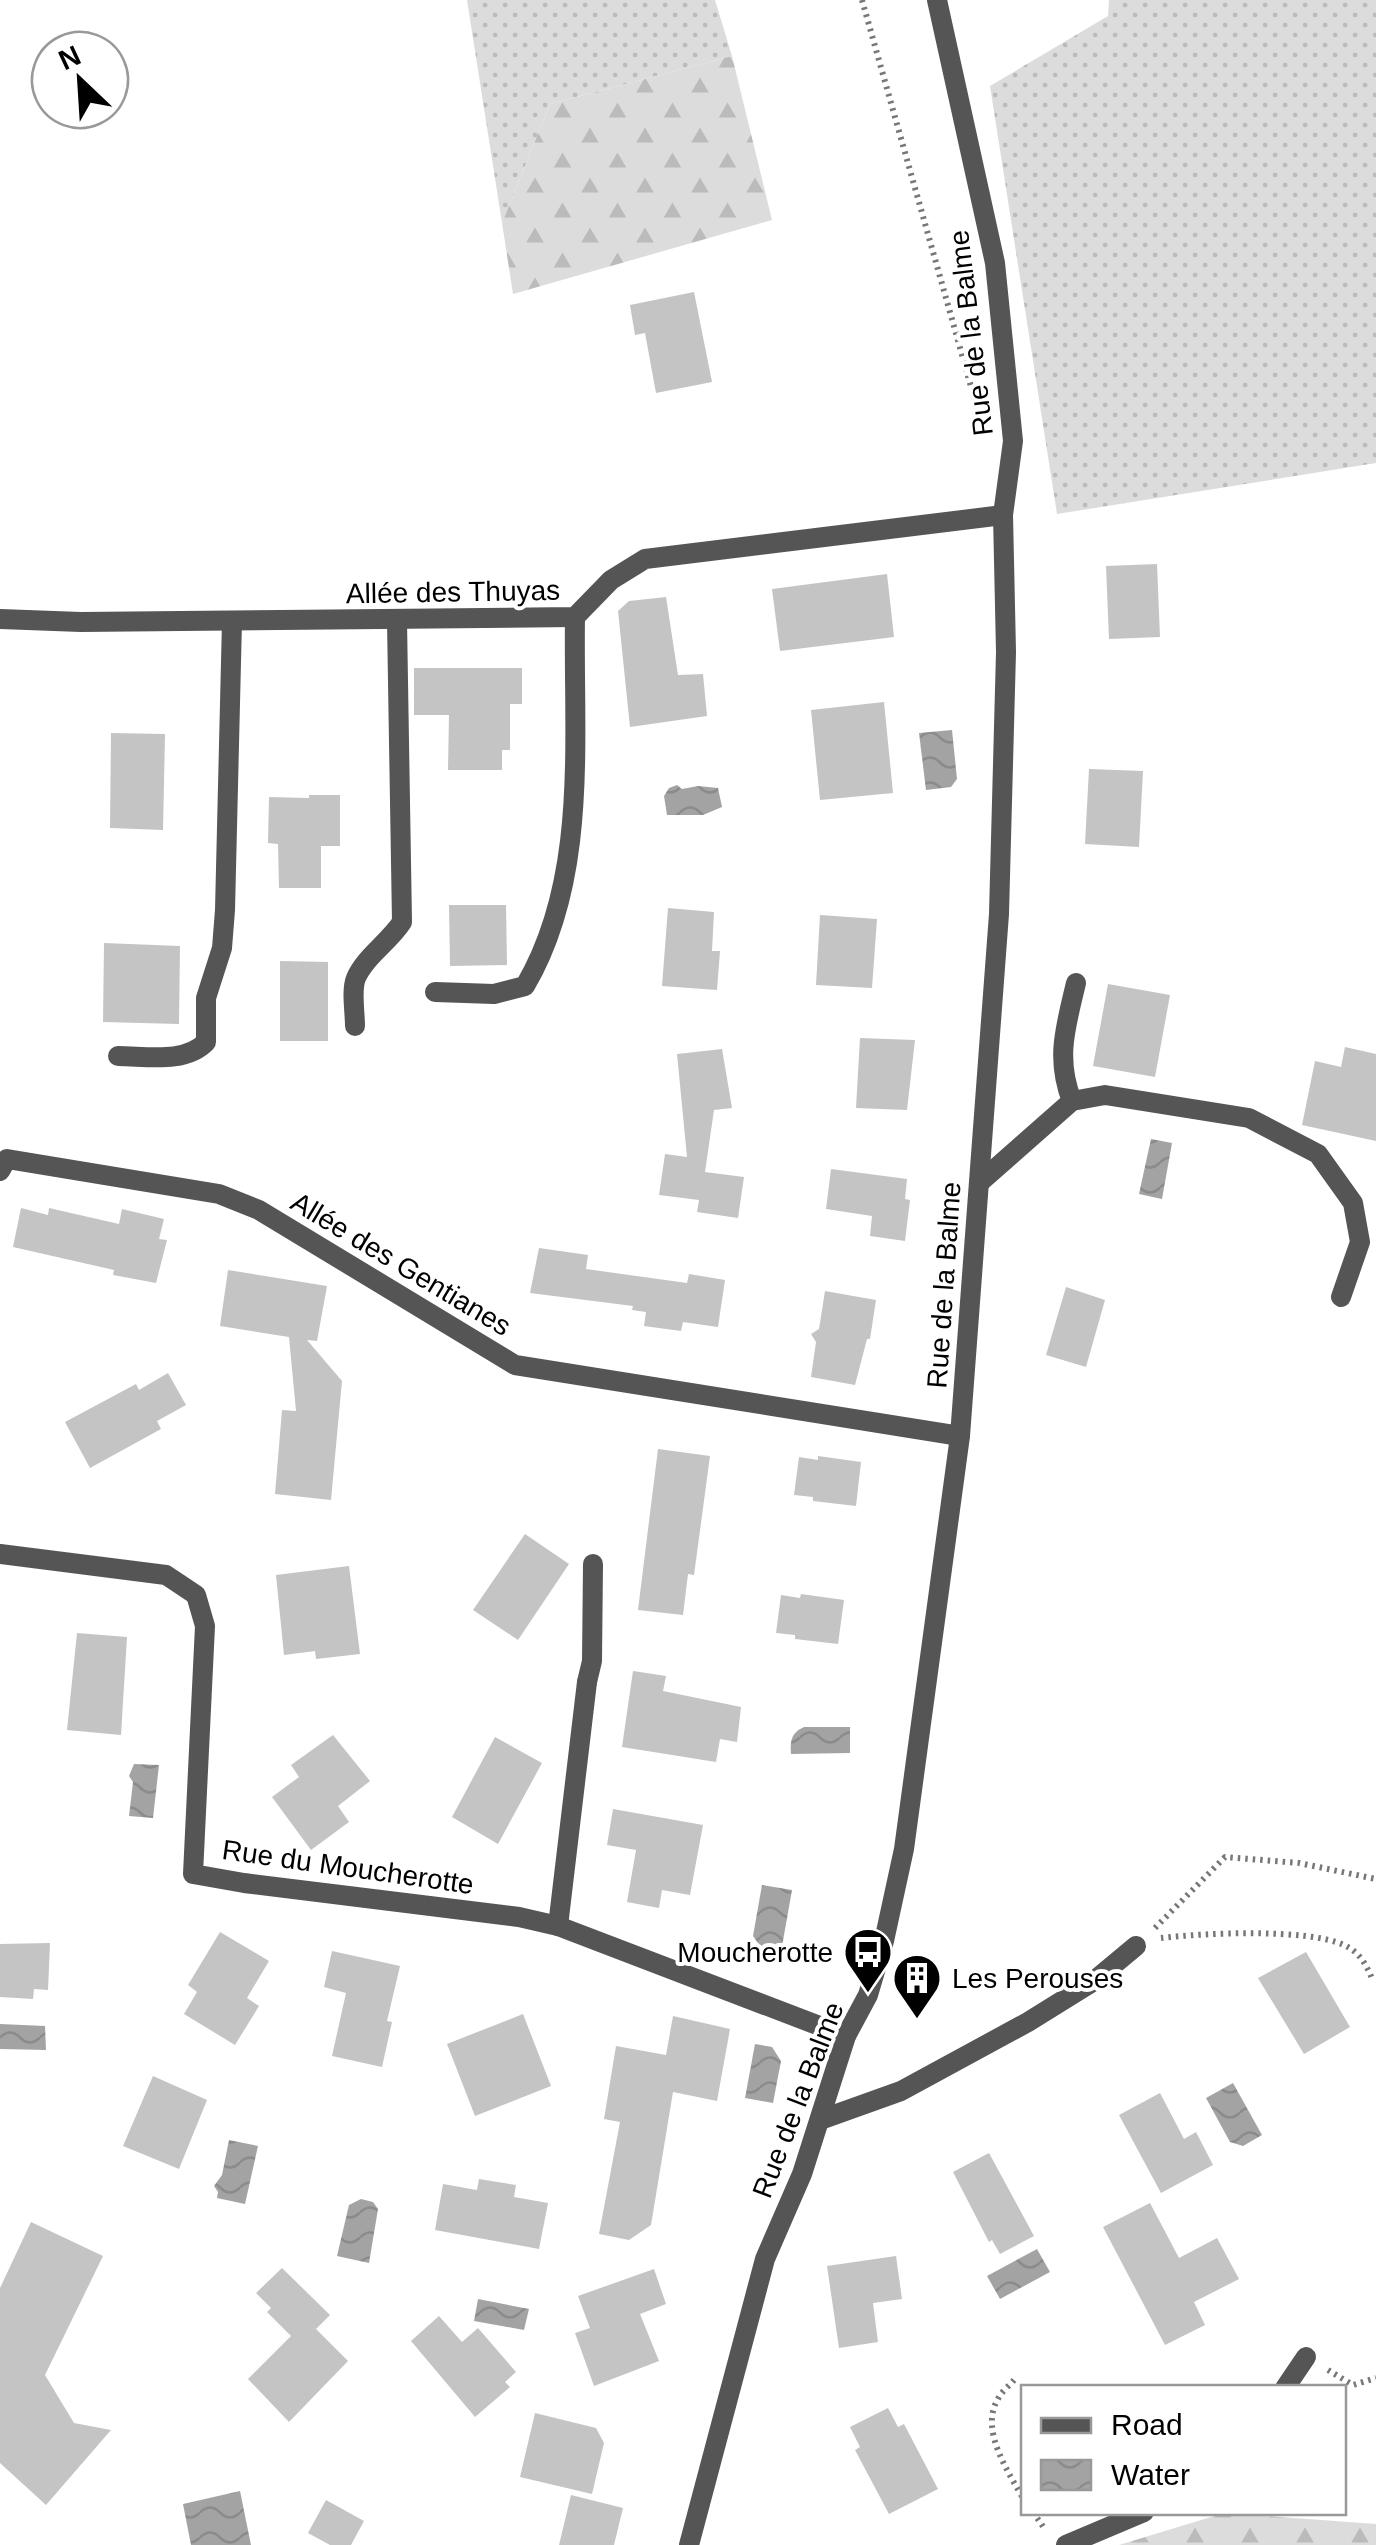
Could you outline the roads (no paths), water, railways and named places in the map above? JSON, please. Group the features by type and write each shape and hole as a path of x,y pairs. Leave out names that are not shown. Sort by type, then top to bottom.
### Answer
{"street":[{"name":"Rue de la Balme","path":"689,2545 764,2258 802,2174 846,2036 868,1994 884,1941 904,1849 960,1436 998,914 1006,652 1003,515 1013,440 995,262 937,0"},
{"name":"Allée des Thuyas","path":"0,618 398,621 575,618 611,580 645,559 1003,515"},
{"path":"435,992 494,994 525,986 555,922 572,826 575,618"},
{"path":"118,1056 181,1056 196,1053 206,1042 206,998 222,948 225,910 232,621"},
{"path":"355,1026 354,980 402,922 398,621"},
{"path":"1072,1101 1062,1077 1063,1041 1076,982"},
{"path":"979,1182 1072,1101 1104,1095 1249,1118 1318,1154 1353,1204 1360,1242 1342,1297"},
{"name":"Allée des Gentianes","path":"0,1171 7,1159 219,1194 259,1210 515,1365 960,1436"},
{"name":"Rue du Moucherotte","path":"0,1554 166,1576 196,1595 205,1626 193,1874 519,1917 558,1926 846,2036"},
{"path":"558,1926 592,1661 594,1564"},
{"path":"820,2120 902,2091 1028,2022 1094,1981 1136,1946"},
{"path":"1286,2385 1306,2357"},
{"path":"1066,2545 1137,2515"}],"water":[{"path":"952,730 957,779 951,787 926,790 919,733"},
{"path":"677,785 682,789 718,788 722,807 703,815 667,815 664,796"},
{"path":"1151,1139 1172,1143 1162,1199 1139,1194"},
{"path":"804,1727 850,1727 850,1753 791,1754 792,1738"},
{"path":"134,1764 159,1765 153,1818 129,1816 133,1782 129,1776"},
{"path":"762,1885 792,1890 781,1952 762,1949 753,1936"},
{"path":"0,2024 45,2026 46,2050 0,2049"},
{"path":"755,2044 772,2047 781,2061 773,2103 745,2098"},
{"path":"1233,2083 1262,2135 1243,2146 1230,2142 1206,2098"},
{"path":"229,2140 258,2146 245,2204 217,2198 214,2186 222,2175"},
{"path":"361,2199 373,2202 378,2209 369,2263 337,2256 349,2205"},
{"path":"1037,2249 1050,2272 1000,2299 987,2276"},
{"path":"478,2299 529,2309 524,2330 474,2321"},
{"path":"240,2491 251,2545 191,2545 183,2504"}],"place":[{"name":"Moucherotte","path":"868,1994"},
{"name":"Les Perouses","path":"917,2020"}]}
